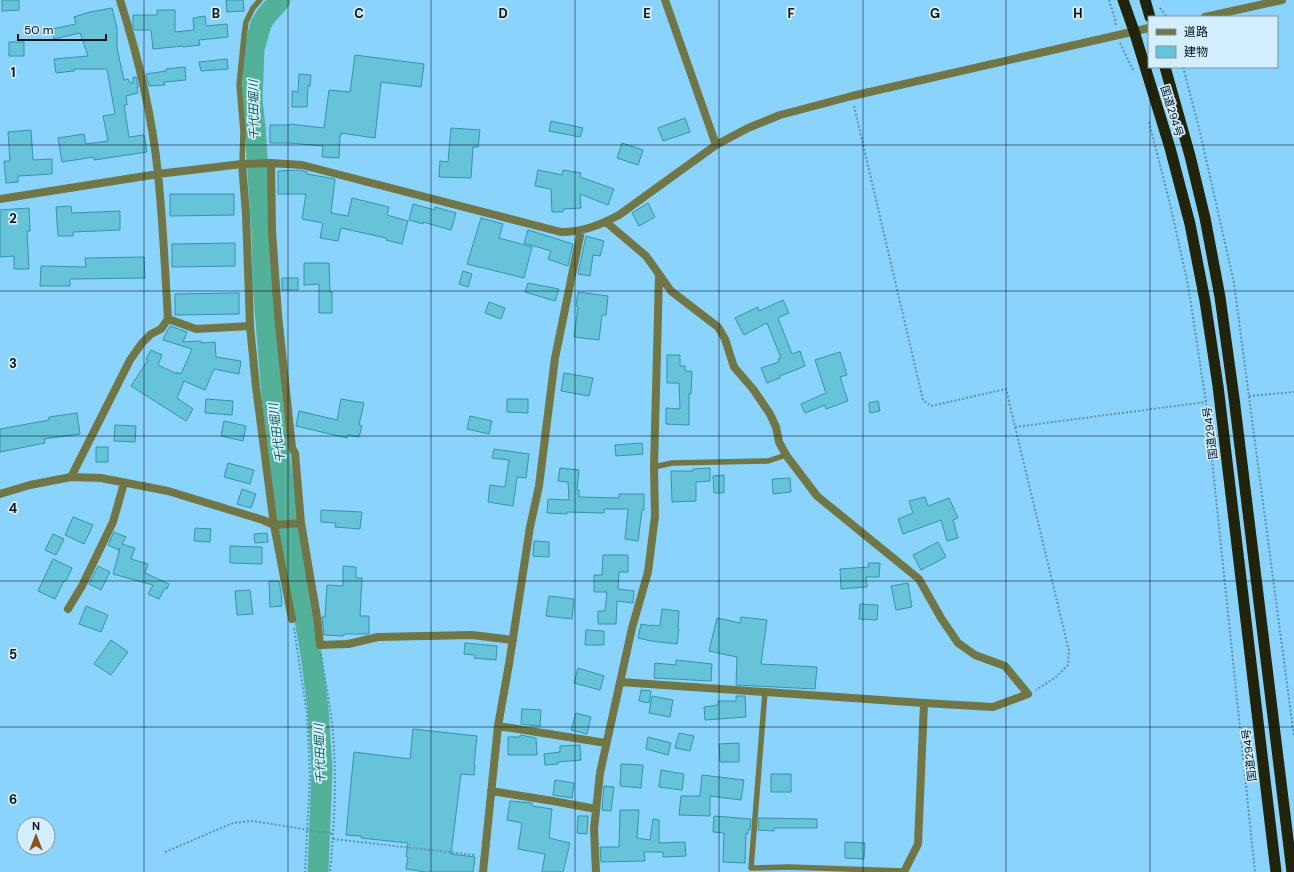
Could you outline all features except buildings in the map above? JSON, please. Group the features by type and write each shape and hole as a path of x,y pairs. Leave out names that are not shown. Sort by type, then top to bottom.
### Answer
{"highway":[{"name":"国道294号","path":"1123,0 1170,148 1190,224 1205,301 1218,386 1276,872"},
{"path":"1144,0 1150,16"},
{"name":"国道294号","path":"1165,68 1190,156 1220,298 1236,414 1292,872"}],"street":[{"path":"71,477 130,360 142,343 151,334 161,329 168,319 158,174 150,117 130,31 120,0"},
{"path":"665,0 716,145"},
{"path":"1210,16 1282,0"},
{"path":"0,199 158,174 242,164 271,163 302,165 561,232 581,231 606,222 619,215 716,145 748,128 780,115 852,96 1148,28"},
{"path":"271,163 272,231 278,315 292,448 295,453 302,523 320,645 348,644 378,637 472,635 512,640"},
{"path":"242,164 246,214 250,326 256,387 274,525 292,618"},
{"path":"606,222 646,256 671,291 718,327 725,339 734,367 753,389 770,414 776,427 779,442 786,455 817,496 919,579 941,618 958,643 975,655 1005,666 1028,694 993,707 620,682"},
{"path":"483,872 498,726 530,527 539,486 555,358 581,231"},
{"path":"596,872 594,829 600,773 632,628 648,572 655,516 654,467 659,275"},
{"path":"168,319 196,329 250,326"},
{"path":"0,494 30,485 71,477 101,478 168,491 263,520 274,525 302,523"},
{"path":"68,609 82,586 113,522 124,483"},
{"path":"904,872 918,844 924,703"},
{"path":"498,726 606,743"},
{"path":"491,791 596,809"}],"lane":[{"path":"242,164 243,131 239,85 244,36 246,22 253,8 260,0"},
{"path":"654,467 672,463 768,460 786,455"},
{"path":"765,692 751,870 789,867 904,872"}],"path":[{"path":"1109,0 1115,18 1117,35 1136,76"},
{"path":"1158,6 1166,16"},
{"path":"852,96 923,400 931,406 1006,389 1069,652 1068,665 1056,677 1028,694"},
{"path":"1148,121 1170,204 1188,285 1206,402 1255,872"},
{"path":"1294,392 1248,396 1294,737"},
{"path":"1015,427 1206,402"},
{"path":"292,618 306,714 310,775 305,872"},
{"path":"320,645 333,733 335,773 334,834 330,872"},
{"path":"165,852 233,823 253,821 334,834"},
{"path":"333,839 485,856"}],"shaded area":[{"path":"316,845 324,845 322,872 314,872"}],"waterway":[{"name":"千代田堀川","path":"280,0 261,24 254,49 252,100 262,234 263,284 273,407 289,527 311,654 318,709 322,769 318,872"}]}
